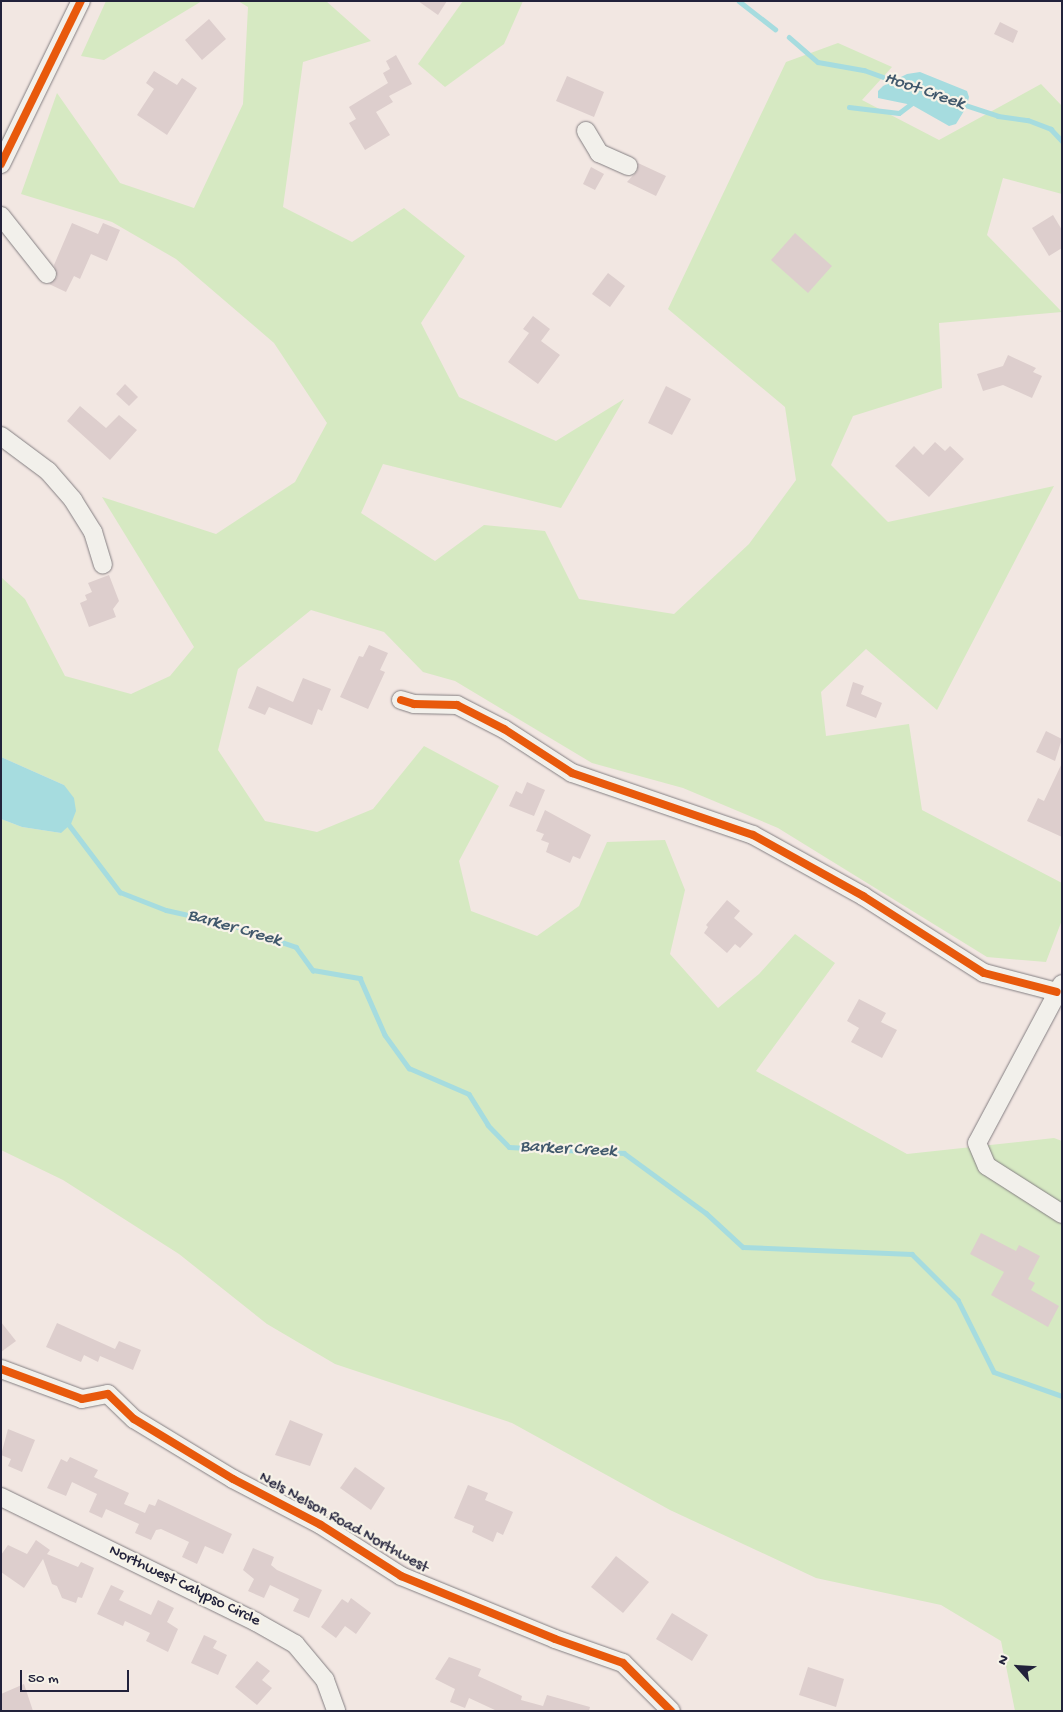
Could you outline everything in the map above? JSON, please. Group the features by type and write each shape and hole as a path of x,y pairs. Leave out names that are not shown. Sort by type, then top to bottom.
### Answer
{"street":[{"path":"1,164 81,1"},
{"path":"586,131 600,153 628,166"},
{"path":"1,216 47,274"},
{"path":"1,436 48,471 73,500 93,532 103,565"},
{"path":"401,700 414,704 457,705 504,729 572,773 753,836 863,896 984,973 1059,988 977,1144 988,1166 1062,1214"},
{"name":"Nels Nelson Road Northwest","path":"1,1369 82,1399 108,1394 134,1419 233,1479 321,1525 401,1576 555,1640 623,1663 671,1711"},
{"name":"Northwest Calypso Circle","path":"1,1497 256,1622 295,1644 325,1680 336,1711"}],"green space":[{"path":"106,1 202,1 104,60 81,56"},
{"path":"238,1 326,1 371,41 303,62 283,207 352,242 404,208 465,256 421,323 459,397 556,441 624,399 561,508 383,464 361,513 435,561 484,525 545,531 579,599 674,614 749,544 796,480 785,407 668,309 786,62 838,43 892,67 862,100 939,140 1041,84 1062,106 1062,194 1003,178 987,235 1062,312 939,323 942,388 853,416 831,465 888,522 1054,486 937,710 866,649 821,692 826,736 909,724 922,810 1062,883 1062,920 1046,962 987,957 778,828 683,788 592,763 455,681 423,672 384,632 311,610 238,669 218,750 265,821 317,832 373,809 424,746 499,786 459,861 471,911 537,936 579,906 607,842 665,840 685,890 670,954 718,1008 759,974 795,934 835,963 756,1071 907,1154 1054,1138 1062,1141 1062,1711 1015,1711 1001,1641 941,1605 816,1578 670,1510 512,1423 335,1364 267,1324 179,1254 63,1180 1,1150 1,819 22,827 61,833 64,785 1,757 1,577 25,599 65,676 131,694 170,676 194,647 102,497 216,534 295,482 327,423 274,343 176,259 112,222 21,194 57,93 120,183 194,208 243,104 248,7"},
{"path":"463,1 523,1 504,44 445,87 418,64"}],"water":[{"path":"920,72 967,91 969,97 967,106 956,124 949,126 912,105 878,98 878,91 883,86 907,74"},
{"path":"1,757 64,785 74,798 76,811 71,824 61,833 22,827 1,819"}],"building":[{"path":"418,1 447,1 438,15"},
{"path":"209,19 226,39 202,60 185,40"},
{"path":"1000,22 1018,31 1013,43 994,34"},
{"path":"396,55 412,84 389,96 393,102 376,112 390,135 365,150 349,123 356,119 349,107 388,83 383,73 390,69 386,61"},
{"path":"154,71 177,85 182,78 197,88 167,135 137,115 154,89 146,83"},
{"path":"567,76 604,92 594,117 556,101"},
{"path":"638,163 666,176 656,196 627,182 637,171"},
{"path":"591,167 604,174 595,190 583,184"},
{"path":"1053,215 1062,230 1062,248 1049,256 1032,228"},
{"path":"72,223 98,234 103,223 120,230 107,261 91,254 80,279 74,276 66,292 49,284 57,277 54,265"},
{"path":"795,233 832,266 808,293 771,260"},
{"path":"608,273 625,286 610,307 592,294"},
{"path":"533,316 550,329 541,341 560,355 538,384 508,362 529,333 523,329"},
{"path":"1008,355 1036,368 1033,372 1042,376 1032,398 1003,385 983,391 977,374 1003,366"},
{"path":"125,384 138,397 129,406 116,394"},
{"path":"666,386 691,399 672,435 648,423"},
{"path":"80,406 106,428 119,415 137,430 110,460 67,421"},
{"path":"935,442 945,451 950,446 964,459 929,497 895,466 914,446 923,455"},
{"path":"109,575 119,601 113,609 116,617 89,627 80,603 87,600 85,595 92,592 88,583"},
{"path":"369,645 388,653 380,670 385,672 368,709 340,697 359,656 363,657"},
{"path":"303,678 331,689 322,711 318,709 312,725 269,707 265,715 248,708 257,686 293,702"},
{"path":"853,682 864,686 861,694 882,703 876,718 846,706"},
{"path":"1046,731 1062,739 1055,761 1036,752"},
{"path":"1062,763 1062,837 1027,821 1038,798 1044,801"},
{"path":"527,782 545,790 534,816 509,806 516,791 522,794"},
{"path":"545,810 591,835 580,859 573,856 570,863 546,852 549,843 541,840 544,834 536,831"},
{"path":"727,900 740,911 734,918 753,934 740,948 735,944 727,953 704,933 708,927 706,925"},
{"path":"859,999 886,1013 881,1022 897,1030 882,1058 851,1042 859,1028 847,1021"},
{"path":"981,1233 1016,1251 1019,1245 1040,1256 1028,1279 1035,1283 1031,1290 1059,1306 1048,1327 991,1295 1004,1272 970,1254"},
{"path":"1,1322 16,1341 1,1352"},
{"path":"57,1323 115,1349 119,1341 141,1350 133,1370 100,1356 98,1362 84,1355 81,1362 46,1347"},
{"path":"290,1420 323,1434 310,1466 275,1455"},
{"path":"8,1429 35,1440 22,1472 8,1466 11,1459 1,1455"},
{"path":"70,1457 98,1470 94,1477 129,1493 124,1504 145,1513 149,1504 155,1506 158,1499 232,1534 223,1554 205,1546 197,1564 182,1557 189,1542 161,1529 156,1530 151,1540 135,1533 139,1524 106,1509 102,1518 89,1512 97,1494 72,1482 66,1496 47,1488 61,1459 67,1462"},
{"path":"355,1467 385,1488 371,1510 340,1488"},
{"path":"468,1485 488,1493 485,1500 513,1512 503,1535 497,1532 493,1542 472,1532 474,1526 454,1518"},
{"path":"36,1540 50,1550 47,1554 78,1567 81,1562 94,1568 82,1598 78,1597 76,1603 62,1598 57,1586 52,1584 43,1559 24,1588 1,1572 1,1555 8,1545 27,1554"},
{"path":"253,1548 274,1557 271,1565 277,1570 322,1590 309,1618 293,1611 299,1599 270,1585 264,1598 248,1591 254,1579 243,1570"},
{"path":"616,1556 649,1582 623,1613 591,1587"},
{"path":"111,1585 124,1591 119,1600 151,1615 158,1600 174,1608 167,1622 178,1629 168,1652 146,1641 150,1633 125,1621 123,1626 97,1614"},
{"path":"351,1598 371,1613 356,1634 345,1626 336,1638 321,1627 342,1599 348,1603"},
{"path":"672,1613 708,1635 692,1661 656,1639"},
{"path":"204,1635 217,1641 213,1648 227,1655 218,1675 191,1663"},
{"path":"449,1657 481,1669 478,1676 522,1696 521,1700 543,1706 547,1695 590,1707 589,1711 497,1711 469,1698 465,1708 450,1702 455,1689 435,1679"},
{"path":"257,1661 270,1671 262,1680 272,1688 257,1705 235,1687"},
{"path":"808,1667 844,1679 836,1707 799,1695"},
{"path":"24,1684 33,1711 1,1711 1,1694"}],"waterway":[{"name":"Hoot Creek","path":"739,1 775,29"},
{"name":"Hoot Creek","path":"789,37 818,62 864,70 900,83"},
{"path":"849,107 899,113 915,101"},
{"name":"Hoot Creek","path":"962,104 998,116 1028,120 1051,129 1062,141"},
{"name":"Barker Creek","path":"67,822 120,892 166,910 229,924 296,947 313,970 360,978 385,1035 409,1068 469,1094 488,1125 509,1147 624,1153 706,1213 743,1247 912,1254 958,1300 994,1372 1062,1396"}],"cycle path":[{"path":"1,164 81,1"},
{"path":"401,700 414,704 457,705 504,729 572,773 753,835 863,896 984,973 1057,992"},
{"path":"1,1369 82,1399 108,1394 134,1419 233,1479 321,1525 401,1576 555,1639 623,1663 671,1711"}]}
